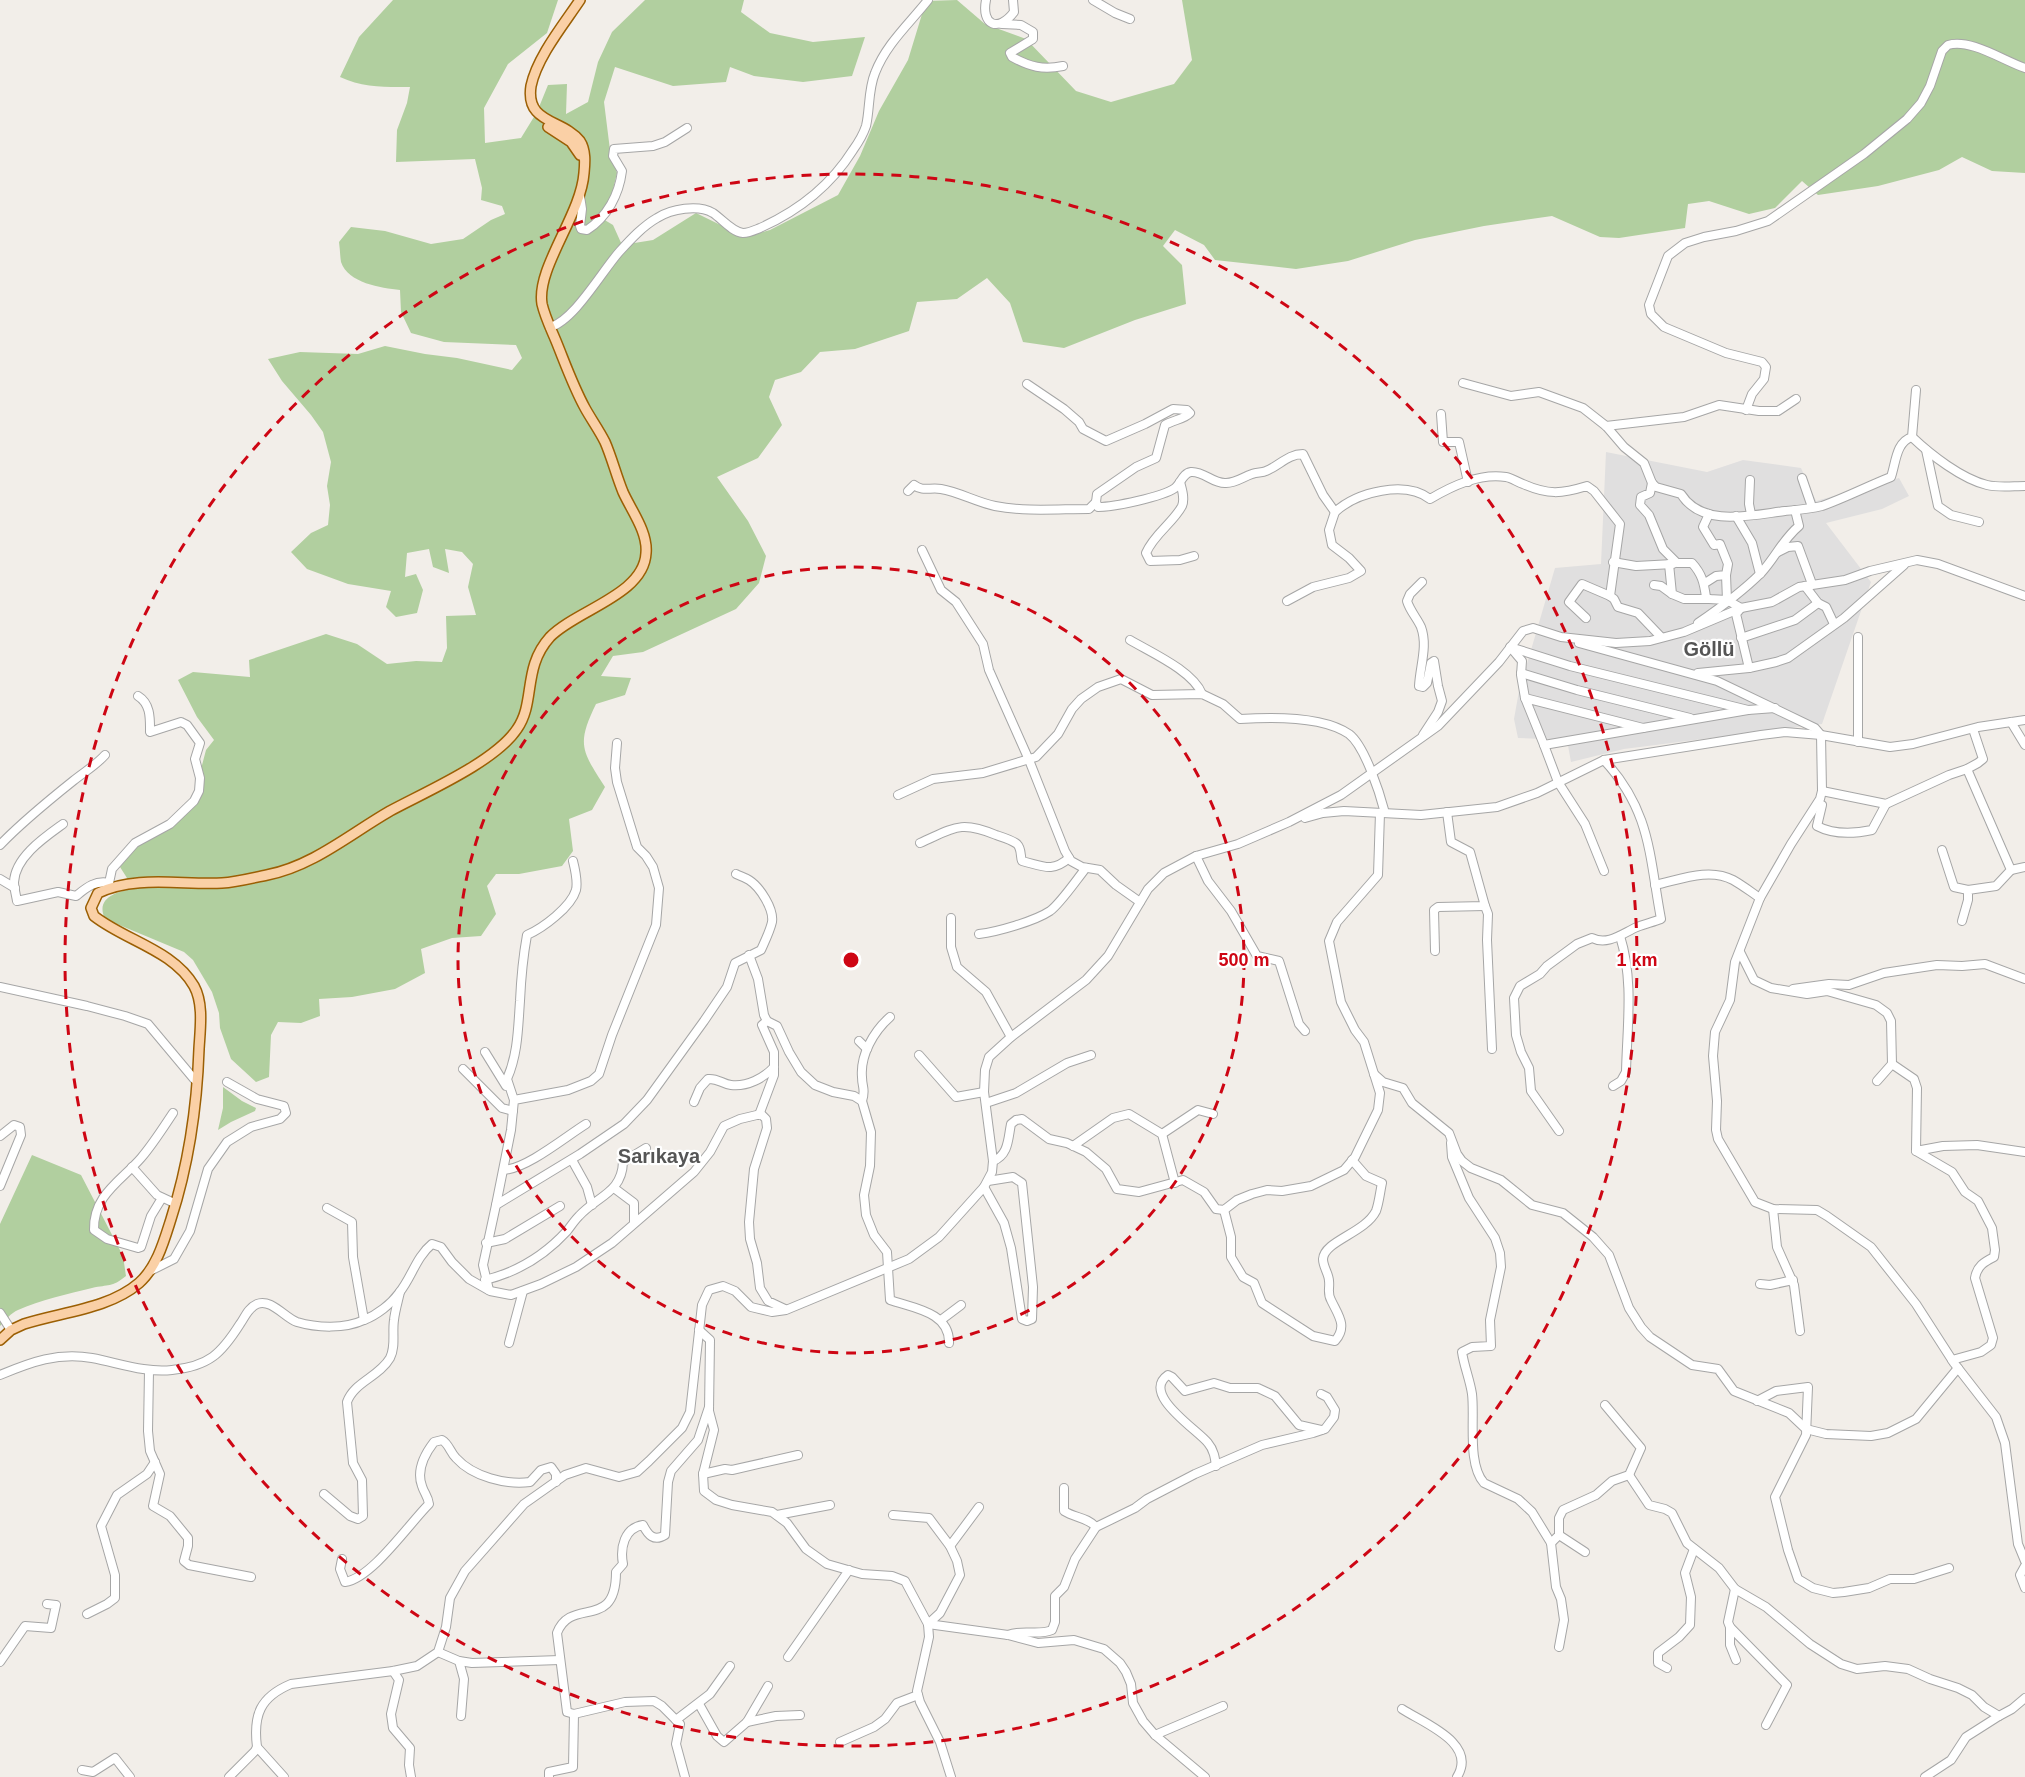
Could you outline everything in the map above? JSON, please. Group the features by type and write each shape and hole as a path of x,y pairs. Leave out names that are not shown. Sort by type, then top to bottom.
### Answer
{"main road":[{"path":"0,1340 6,1330 31,1316 99,1298 128,1285 140,1276 158,1247 172,1202 190,1121 194,1079 195,1012 190,989 180,977 152,955 90,920 87,908 89,898 97,889 109,884 142,879 224,877 289,865 304,859 379,811 457,769 499,741 514,726 521,705 525,674 536,649 548,633 573,613 624,583 638,567 642,548 638,536 603,452 564,377 536,298 542,272 574,201 581,161 578,150 571,142 543,124 531,112 526,101 526,86 535,61 574,0"},
{"path":"6,1330 115,1297 141,1281 149,1271 164,1242 180,1192 192,1136 198,1081 199,1002 195,988 166,958 94,916 91,908 94,897 98,893 117,886 150,883 224,883 296,868 372,821 468,769 516,731 524,715 534,664 544,644 566,624 632,583 642,570 646,555 645,539 605,443 576,390 543,306 542,289 549,268 580,196 584,176 583,147 573,135 538,113 531,95 535,75 543,56 580,0"}],"street":[{"path":"550,327 559,324 571,313 620,252 658,216 682,209 711,211 741,233 748,232 781,217 819,191 843,166 862,136 875,72 899,33 928,0"},
{"path":"986,0 984,8 989,22 996,25 1021,26 1033,32 1033,39 1010,53 1012,57 1029,66 1047,69 1063,66"},
{"path":"1002,24 1014,12 1013,0"},
{"path":"1093,0 1130,19"},
{"path":"1746,410 1752,394 1764,379 1766,367 1762,362 1726,353 1664,327 1651,314 1649,305 1668,256 1685,243 1768,221 1864,154 1894,131 1921,103 1930,86 1942,51 1948,45 1962,44 1979,48 2025,68"},
{"path":"580,196 582,209 580,226 581,229 587,230 610,209 617,193 622,171 613,156 614,149 653,146 665,142 687,128"},
{"path":"1463,383 1511,396 1539,392 1583,408 1606,426 1624,447 1644,463 1652,483 1650,493 1641,497 1640,505 1649,514 1663,549 1673,564 1671,594"},
{"path":"1027,384 1064,409 1083,429 1106,441 1173,409 1187,410 1190,413 1165,424 1156,458 1136,467 1097,494 1098,507 1109,507 1163,493 1176,487 1185,475 1191,472 1203,474 1215,482 1226,483 1254,473 1265,472 1290,457 1304,454 1323,495 1335,512"},
{"path":"1912,437 1916,390"},
{"path":"1606,426 1684,417 1719,405 1746,410 1778,411 1796,399"},
{"path":"1441,414 1443,442 1459,442 1468,482"},
{"path":"1652,483 1664,490 1681,494 1687,504 1709,514 1725,517 1760,515 1821,506 1891,477 1900,446 1905,439 1912,437"},
{"path":"1912,437 1926,450 1973,480 1989,485 2025,486"},
{"path":"1926,450 1938,507 1951,515 1979,522"},
{"path":"1287,601 1313,587 1349,578 1360,571 1332,544 1329,531 1335,512 1345,503 1361,495 1374,492 1407,490 1422,493 1430,499 1458,484 1495,476 1508,477 1538,490 1557,494 1587,486 1594,491 1620,524 1610,596"},
{"path":"1802,478 1812,507"},
{"path":"1750,480 1751,514"},
{"path":"1180,482 1183,505 1149,544 1146,553 1150,561 1180,560 1194,556"},
{"path":"908,490 914,485 926,490 942,489 996,506 1017,508 1089,508 1096,502"},
{"path":"1684,632 1760,574 1778,552 1787,535 1799,526 1795,510"},
{"path":"1709,514 1703,527 1714,545 1720,544 1724,551 1728,564 1727,600"},
{"path":"1736,516 1752,543 1760,574"},
{"path":"1778,552 1798,546 1809,585 1818,603 1826,607 1834,624"},
{"path":"922,550 941,590 956,602 982,644 988,670 1029,760 1069,858 1082,867 1100,870 1140,902"},
{"path":"1561,637 1616,643 1650,641 1684,632 1741,608 1772,602 1809,585 1845,580 1870,571 1917,560 1938,564 2025,596"},
{"path":"1613,562 1636,566 1692,563 1705,583 1706,597 1709,599"},
{"path":"1691,672 1749,668 1788,658 1865,601 1905,564"},
{"path":"1705,583 1716,576 1726,575"},
{"path":"1418,741 1438,712 1442,701 1437,686 1434,661 1431,663 1427,683 1423,687 1419,686 1424,639 1420,624 1410,611 1407,601 1410,594 1422,582"},
{"path":"1586,618 1569,602 1582,584 1610,596 1618,607 1638,613 1661,637"},
{"path":"1654,585 1684,599 1727,600 1741,608"},
{"path":"1741,638 1795,620 1818,603"},
{"path":"1741,608 1736,614 1749,668"},
{"path":"230,1777 255,1751 257,1747 256,1716 262,1704 280,1689 291,1684 417,1666 438,1652 446,1627 450,1598 465,1571 524,1504 565,1475 586,1468 619,1477 636,1472 682,1428 690,1412 702,1305 709,1290 723,1286 735,1291 751,1307 772,1311 786,1310 909,1259 939,1237 986,1184 992,1172 993,1161 984,1092 985,1070 989,1057 1011,1037 1086,980 1108,956 1148,889 1164,873 1196,856 1238,844 1289,822 1341,795 1438,726 1499,662 1523,631 1533,628 1717,681 1777,708 1815,728 1821,735 1822,791 1818,803 1760,898 1735,962 1730,1000 1715,1032 1713,1056 1718,1139 1755,1202 1773,1209 1817,1210 1871,1247 1916,1304 1952,1360 1996,1417 2010,1473 2018,1544 2025,1561"},
{"path":"1858,637 1858,742"},
{"path":"1130,640 1173,665 1198,685 1202,694"},
{"path":"1510,647 1522,661 1521,673 1526,698 1558,782 1584,824 1604,871"},
{"path":"1510,647 1570,666 1748,710"},
{"path":"1521,673 1577,690 1694,719"},
{"path":"898,795 933,779 983,773 1036,757 1058,734 1072,709 1081,699 1098,687 1121,680 1152,694 1202,694 1223,704 1239,719 1281,717 1330,726 1350,735 1365,757 1380,791 1383,813 1378,875 1337,922 1329,941 1341,1002 1355,1030 1364,1042 1380,1093 1378,1110 1352,1160 1344,1170 1311,1186 1282,1191 1268,1190 1252,1194 1224,1210 1216,1209 1204,1192 1183,1180 1139,1192 1117,1189 1102,1165 1086,1152 1049,1139 1022,1119 1016,1119 1011,1124 1007,1148 1000,1158 993,1161"},
{"path":"63,824 23,859 16,874 17,902 58,892 76,896 93,884 101,882 109,884 112,869 135,843 170,824 189,806 200,791 200,778 195,759 200,743 187,725 181,722 150,732 150,713 144,700 138,696"},
{"path":"1526,698 1644,729"},
{"path":"1544,745 1748,710 1777,708"},
{"path":"1289,822 1323,813 1344,811 1421,814 1497,807 1537,793 1604,760 1761,735 1785,732 1821,735 1890,747 2025,720"},
{"path":"2011,722 2025,745"},
{"path":"1822,791 1886,804 1948,775 1978,764 1983,759 1973,729"},
{"path":"514,1100 568,1090 591,1081 599,1074 656,925 658,888 652,867 637,847 617,782 615,768 617,743"},
{"path":"0,845 75,779 95,766 105,754"},
{"path":"1559,1131 1531,1090 1529,1068 1516,1035 1515,998 1520,986 1540,974 1576,944 1592,938 1609,940 1641,925 1661,919 1646,828 1621,778 1604,760"},
{"path":"1967,769 2011,870"},
{"path":"1818,803 1822,804 1817,826 1825,830 1853,834 1872,830 1886,804"},
{"path":"1447,812 1451,842 1470,852 1488,914 1487,951 1492,1049"},
{"path":"920,843 960,826 978,828 1017,844 1021,850 1022,861 1059,867 1069,858"},
{"path":"1942,850 1954,887 1968,890 1996,886 2011,870 2025,867"},
{"path":"1196,856 1208,881 1231,911 1257,956 1279,961 1299,1024 1305,1030"},
{"path":"490,1291 485,1280 483,1265 486,1243 504,1170 513,1111 514,1100 507,1079 514,1063 519,1026 522,965 528,935 543,928 568,903 576,890 573,861"},
{"path":"978,934 994,933 1050,911 1086,868"},
{"path":"496,1205 572,1160 624,1124 647,1100 727,987 735,963 761,950 772,921 771,913 756,887 736,874"},
{"path":"1655,885 1697,875 1715,874 1731,879 1760,898"},
{"path":"0,879 15,888"},
{"path":"1962,921 1968,900 1968,890"},
{"path":"1435,951 1434,910 1438,907 1485,906"},
{"path":"951,918 951,947 957,967 986,992 1011,1037"},
{"path":"1613,1086 1621,1081 1626,1072 1630,995 1627,957 1620,936"},
{"path":"1740,952 1754,980 1771,988 1807,994 1827,992 1876,1005 1887,1013 1891,1021 1892,1064 1877,1082"},
{"path":"749,955 758,979 764,1015 767,1021 777,1026 789,1053 801,1072 815,1085 833,1092 854,1096 862,1101"},
{"path":"1786,992 1788,989 1829,984 1849,985 1884,973 1937,964 1962,966 1985,964 2025,979"},
{"path":"0,987 87,1006 148,1024 194,1079"},
{"path":"890,1017 881,1025 867,1049 863,1066 862,1077 865,1091 862,1101 871,1132 870,1166 864,1195 866,1215 874,1234 887,1252 890,1300 937,1317 945,1326 949,1343"},
{"path":"759,1115 771,1084 774,1067 774,1052 762,1025 767,1021"},
{"path":"859,1041 867,1049"},
{"path":"485,1052 514,1100"},
{"path":"919,1055 956,1097 984,1092"},
{"path":"986,1104 1016,1093 1067,1063 1091,1055"},
{"path":"1892,1064 1914,1079 1917,1088 1916,1151"},
{"path":"694,1102 700,1088 708,1079 718,1079 731,1085 748,1083 767,1074 774,1067"},
{"path":"462,1069 502,1108 513,1111"},
{"path":"1374,1074 1383,1082 1403,1088 1413,1103 1449,1133 1457,1154 1471,1168 1501,1180 1532,1205 1563,1213 1593,1237 1609,1255 1629,1308 1650,1337 1692,1365 1718,1369 1734,1391 1790,1413 1806,1429 1826,1434 1871,1436 1888,1433 1916,1419 1958,1368"},
{"path":"149,1271 174,1259 190,1232 208,1169 227,1142 251,1127 280,1119 286,1113 284,1106 256,1099 227,1082"},
{"path":"1162,1134 1198,1110 1213,1114"},
{"path":"162,1198 151,1216 141,1247 107,1239 94,1230 94,1219 106,1193 140,1159 173,1113"},
{"path":"324,1494 350,1516 358,1519 363,1516 362,1480 353,1463 347,1402 350,1394 377,1372 390,1357 394,1346 394,1320 400,1292 413,1266 425,1250 432,1244 441,1247 469,1279 490,1291 511,1295 523,1291 576,1267 612,1244 634,1222 694,1172 710,1152 724,1126 761,1114 766,1119 767,1128 754,1169 749,1222 750,1239 760,1288 768,1301 786,1310"},
{"path":"1073,1146 1113,1118 1129,1114 1162,1134 1175,1183"},
{"path":"504,1170 537,1156 586,1124"},
{"path":"0,1136 9,1127 14,1125 20,1127 21,1135 0,1186"},
{"path":"1449,1133 1452,1157 1469,1198 1495,1238 1500,1253 1501,1267 1490,1320 1491,1346 1472,1347 1462,1352 1472,1392 1473,1448 1477,1468 1484,1483 1518,1499 1532,1512 1551,1543 1556,1587 1561,1599 1564,1620 1559,1647"},
{"path":"1916,1151 1943,1146 1977,1145 2025,1152"},
{"path":"485,1280 512,1273 553,1246 579,1216 614,1188 623,1175 623,1162 646,1148"},
{"path":"1916,1151 1952,1172 1965,1192 1978,1201 1992,1228 1994,1257 1984,1262 1977,1270 1975,1278 1993,1338 1991,1346 1981,1352 1952,1360"},
{"path":"572,1160 587,1187 592,1205"},
{"path":"1224,1210 1231,1237 1231,1257 1243,1277 1254,1282 1262,1304 1313,1336 1335,1341 1342,1324 1340,1314 1330,1299 1328,1291 1329,1281 1323,1261 1325,1252 1334,1243 1360,1230 1376,1212 1382,1184 1366,1176 1352,1160"},
{"path":"132,1167 162,1198 172,1202"},
{"path":"1013,1177 1022,1183 1033,1287 1032,1319 1027,1321 1022,1319 1011,1248 1004,1223 986,1184 1013,1177"},
{"path":"614,1188 634,1203 634,1222"},
{"path":"486,1243 506,1239 560,1206"},
{"path":"327,1208 352,1222 353,1257 364,1320"},
{"path":"1773,1209 1777,1247 1792,1280 1800,1331"},
{"path":"1760,1284 1770,1285 1792,1280"},
{"path":"508,1343 523,1291"},
{"path":"0,1375 41,1359 62,1356 90,1358 148,1371 173,1370 207,1362 228,1344 250,1308 259,1303 268,1304 296,1322 322,1326 346,1326 364,1320 386,1307 400,1292"},
{"path":"940,1320 961,1305"},
{"path":"0,1313 6,1330"},
{"path":"699,1330 710,1340 709,1405 714,1430 703,1474 704,1491 716,1500 732,1505 772,1512 787,1523 806,1549 827,1564 862,1574 892,1576 905,1581 928,1624 929,1636 917,1691 940,1742 951,1777"},
{"path":"148,1371 147,1431 150,1451 160,1474 153,1506 170,1516 188,1538 184,1561 189,1566 251,1576"},
{"path":"1216,1466 1215,1455 1209,1444 1165,1402 1161,1384 1163,1378 1168,1375 1185,1391 1214,1383 1230,1388 1258,1388 1275,1396 1299,1425 1321,1430"},
{"path":"1757,1401 1776,1391 1808,1387 1806,1435 1775,1497 1798,1579 1813,1587 1833,1593 1869,1588 1890,1579 1914,1579 1949,1568"},
{"path":"1008,1635 1019,1632 1044,1634 1052,1630 1056,1596 1064,1587 1075,1559 1096,1527 1135,1508 1166,1489 1262,1444 1325,1429 1331,1422 1335,1410 1327,1397 1321,1394"},
{"path":"685,1777 676,1744 680,1724 654,1701 625,1702 574,1714 567,1712 556,1633 562,1622 581,1613 606,1606 610,1602 614,1595 616,1572 623,1564 622,1544 627,1535 643,1525 648,1534 654,1538 665,1535 664,1523 671,1471 698,1440 709,1405"},
{"path":"1551,1543 1559,1535 1559,1518 1563,1510 1596,1496 1612,1481 1629,1475 1641,1448 1605,1405"},
{"path":"342,1559 340,1569 345,1582 355,1581 375,1564 429,1504 429,1497 422,1488 420,1473 422,1461 434,1442 442,1440 447,1443 457,1460 489,1478 513,1484 530,1482 542,1470 551,1467 556,1474 556,1482"},
{"path":"703,1474 798,1455"},
{"path":"87,1614 115,1598 115,1575 101,1526 117,1495 147,1474 155,1462"},
{"path":"1629,1475 1649,1505 1672,1513 1687,1544 1719,1568 1735,1589 1766,1607 1810,1644 1842,1664 1857,1669 1885,1666 1908,1669 1958,1688 1972,1695 1984,1707 1999,1716"},
{"path":"1064,1488 1064,1511 1091,1521 1096,1527"},
{"path":"777,1515 830,1505"},
{"path":"950,1546 979,1507"},
{"path":"893,1515 928,1518 950,1546 957,1562 960,1575 940,1614 928,1624"},
{"path":"1559,1535 1585,1552"},
{"path":"1668,1668 1658,1663 1658,1653 1690,1625 1690,1598 1685,1573 1695,1549"},
{"path":"2025,1566 2020,1575 2025,1588"},
{"path":"788,1657 849,1570"},
{"path":"1735,1589 1728,1622 1730,1645 1736,1660"},
{"path":"0,1662 25,1626 51,1628 56,1605 47,1604"},
{"path":"928,1624 1008,1635 1038,1642 1074,1640 1104,1649 1120,1663 1126,1672 1131,1684 1133,1703 1143,1721 1155,1735 1205,1777"},
{"path":"1730,1627 1787,1685 1766,1725"},
{"path":"438,1652 459,1661 472,1663 560,1660"},
{"path":"459,1661 464,1679 461,1716"},
{"path":"676,1720 710,1694 730,1666"},
{"path":"393,1671 399,1680 391,1714 393,1728 410,1748 411,1777"},
{"path":"699,1704 722,1741 728,1739 747,1722 768,1686"},
{"path":"840,1742 874,1727 885,1719 897,1703 918,1695"},
{"path":"1925,1777 1951,1760 1966,1737 2012,1709 2025,1698"},
{"path":"1155,1735 1223,1706"},
{"path":"1402,1709 1450,1738 1461,1760 1462,1766 1457,1777"},
{"path":"549,1777 549,1772 573,1767 574,1714"},
{"path":"747,1722 776,1716 800,1715"},
{"path":"257,1747 284,1777"},
{"path":"82,1770 93,1772 115,1758 130,1777"}],"shaded area":[{"path":"1606,452 1707,472 1743,460 1801,468 1816,501 1899,478 1909,496 1882,509 1826,523 1871,582 1822,724 1624,749 1571,762 1567,740 1518,738 1514,719 1519,691 1555,568 1601,564"}],"green space":[{"path":"393,0 558,0 547,33 508,64 484,108 485,143 521,138 537,112 548,85 567,84 566,114 588,102 598,62 612,32 645,0 744,0 741,12 770,33 813,42 865,37 852,76 803,82 754,76 730,67 726,82 673,86 615,67 604,102 610,150 617,173 611,198 598,216 613,225 622,245 653,240 696,213 745,237 770,230 838,195 860,156 879,111 908,60 926,1 957,0 985,24 1026,39 1076,91 1111,102 1174,84 1192,60 1182,0 2025,0 2025,173 1992,171 1962,157 1939,170 1878,186 1818,195 1802,181 1775,208 1749,214 1709,201 1688,204 1685,228 1619,238 1600,237 1552,216 1484,226 1415,240 1348,261 1296,269 1215,260 1204,245 1175,230 1163,246 1182,265 1186,304 1135,320 1064,348 1023,342 1010,303 987,278 957,299 917,302 909,331 855,349 820,352 801,372 775,380 769,397 782,425 758,458 717,477 748,521 766,556 759,583 736,609 643,652 613,656 601,676 631,678 625,695 596,704 584,739 587,756 605,787 592,810 569,819 573,851 562,866 519,874 496,874 487,886 496,914 481,936 452,938 421,949 425,973 395,989 352,997 319,999 320,1016 301,1023 278,1022 271,1035 269,1077 256,1082 231,1059 220,1028 219,1013 212,992 193,960 184,952 105,919 103,906 109,897 134,889 120,867 137,845 174,823 199,795 201,769 206,750 214,740 197,717 178,680 193,672 250,677 249,660 326,634 357,644 387,664 416,661 442,662 447,648 446,616 476,615 468,587 473,564 462,552 445,549 449,573 433,567 429,549 407,553 405,577 416,574 423,590 417,613 396,617 386,607 391,591 348,584 307,569 291,552 311,533 328,525 330,505 327,486 331,462 323,432 282,381 268,359 300,352 358,354 385,346 512,370 522,358 516,345 444,342 411,333 401,312 400,290 375,286 358,280 350,275 341,262 339,242 351,227 385,231 431,244 463,239 491,220 505,214 502,206 481,200 482,188 475,159 396,162 397,130 410,87 366,85 340,77 359,37"},
{"path":"223,1087 256,1108 255,1111 218,1130 223,1108"},
{"path":"32,1155 81,1175 123,1256 126,1276 113,1284 27,1306 13,1313 0,1326 0,1224"}],"district":[{"name":"Göllü","path":"1709,649"},
{"name":"Sarıkaya","path":"659,1156"}]}
